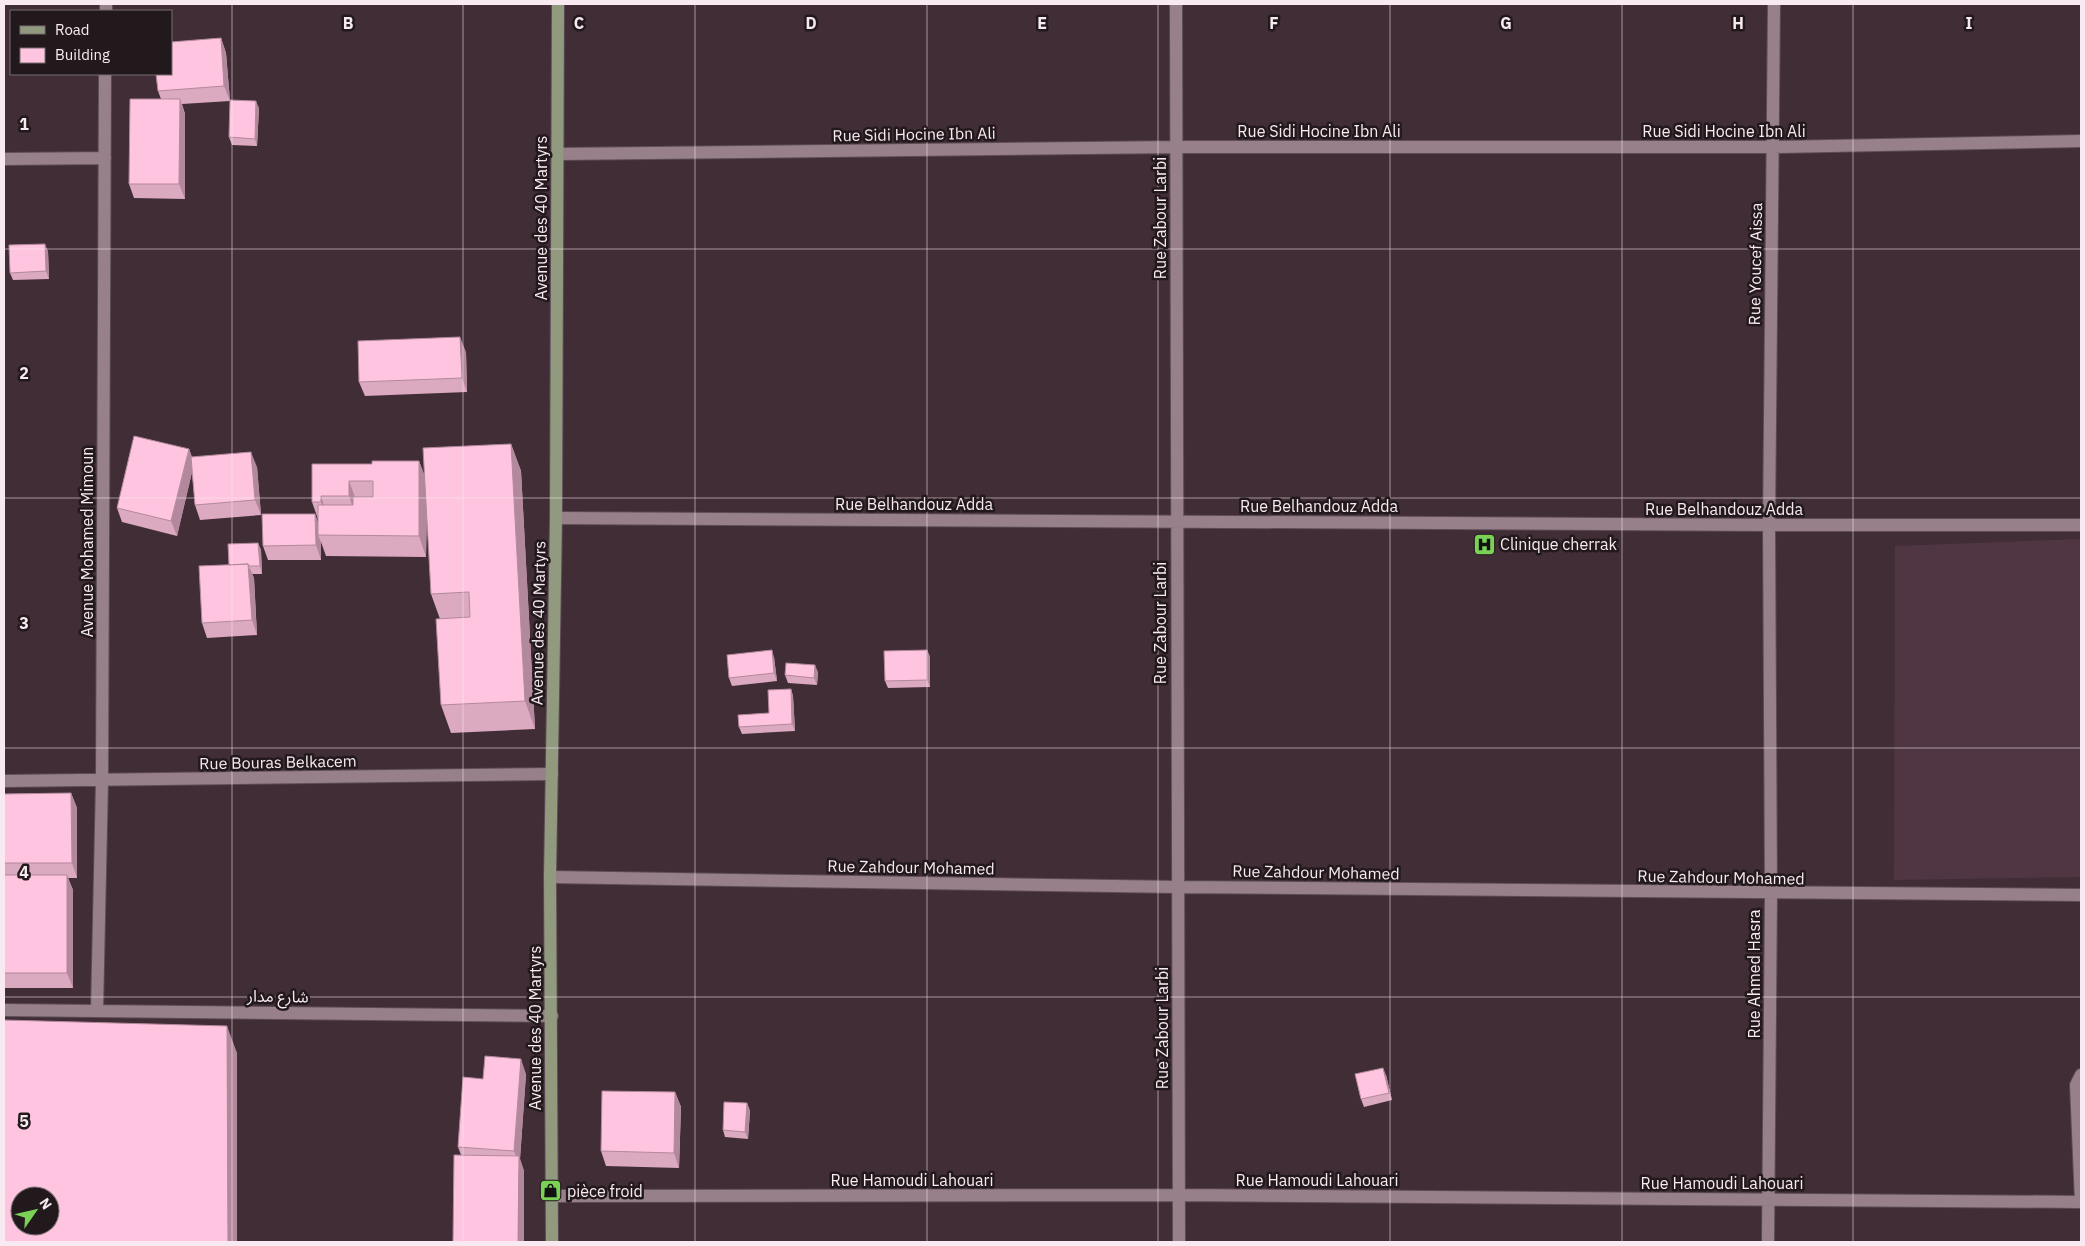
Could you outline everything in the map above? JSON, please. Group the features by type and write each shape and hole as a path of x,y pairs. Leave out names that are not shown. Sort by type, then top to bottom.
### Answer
{"main road":[{"name":"Avenue des 40 Martyrs","path":"552,1242 550,877 556,518 558,4"}],"street":[{"name":"Rue Zabour Larbi","path":"1176,4 1179,1242"},
{"name":"Rue Youcef Aissa","path":"1769,526 1774,4"},
{"name":"Avenue Mohamed Mimoun","path":"97,1010 102,781 106,75"},
{"name":"Rue Sidi Hocine Ibn Ali","path":"557,154 1176,147 1772,147 2081,141"},
{"path":"4,159 105,158"},
{"name":"Rue Belhandouz Adda","path":"556,518 1769,526 2081,525"},
{"name":"Rue Ahmed Hasra","path":"1768,1242 1771,894 1769,526"},
{"name":"Rue Bouras Belkacem","path":"4,781 552,774"},
{"name":"Rue Zahdour Mohamed","path":"550,877 1771,894 2081,895"},
{"name":"شارع مدار","path":"4,1010 552,1016"},
{"path":"2081,1075 2076,1085 2081,1202"},
{"name":"Rue Hamoudi Lahouari","path":"553,1196 1179,1195 2081,1202"}],"shaded area":[{"path":"2081,539 2081,877 1894,880 1895,546"}],"building":[{"path":"221,38 224,86 158,91 156,75 172,75 172,42"},
{"path":"130,99 180,99 179,184 129,184"},
{"path":"230,100 256,101 255,139 229,137"},
{"path":"45,244 46,271 10,273 9,245"},
{"path":"460,337 462,378 359,382 358,341"},
{"path":"134,436 189,449 171,521 117,508"},
{"path":"511,444 525,701 441,705 436,619 470,617 469,592 431,594 423,448"},
{"path":"251,452 255,500 195,505 191,457"},
{"path":"372,461 419,461 419,536 318,535 318,505 353,505 353,497 373,497 373,481 349,481 349,496 321,496 321,502 312,502 312,464 372,464"},
{"path":"262,514 315,514 316,545 263,546"},
{"path":"258,543 260,566 249,566 248,564 229,565 228,544"},
{"path":"248,564 252,620 202,623 199,566"},
{"path":"772,650 774,673 729,678 727,655"},
{"path":"927,650 927,680 885,681 884,651"},
{"path":"786,663 815,665 814,678 785,675"},
{"path":"791,689 792,724 739,727 738,715 769,713 768,690"},
{"path":"71,793 72,863 4,863 4,794"},
{"path":"4,875 67,875 67,973 4,973"},
{"path":"4,1020 227,1026 228,1242 4,1242"},
{"path":"485,1056 521,1059 514,1151 458,1147 463,1077 483,1079"},
{"path":"1383,1068 1389,1093 1361,1099 1355,1074"},
{"path":"602,1091 675,1092 674,1153 601,1151"},
{"path":"724,1102 747,1103 745,1132 723,1130"},
{"path":"454,1155 519,1156 518,1242 453,1242"}],"place":[{"name":"Clinique cherrak","path":"1484,544"},
{"name":"pièce froid","path":"551,1191"}]}
